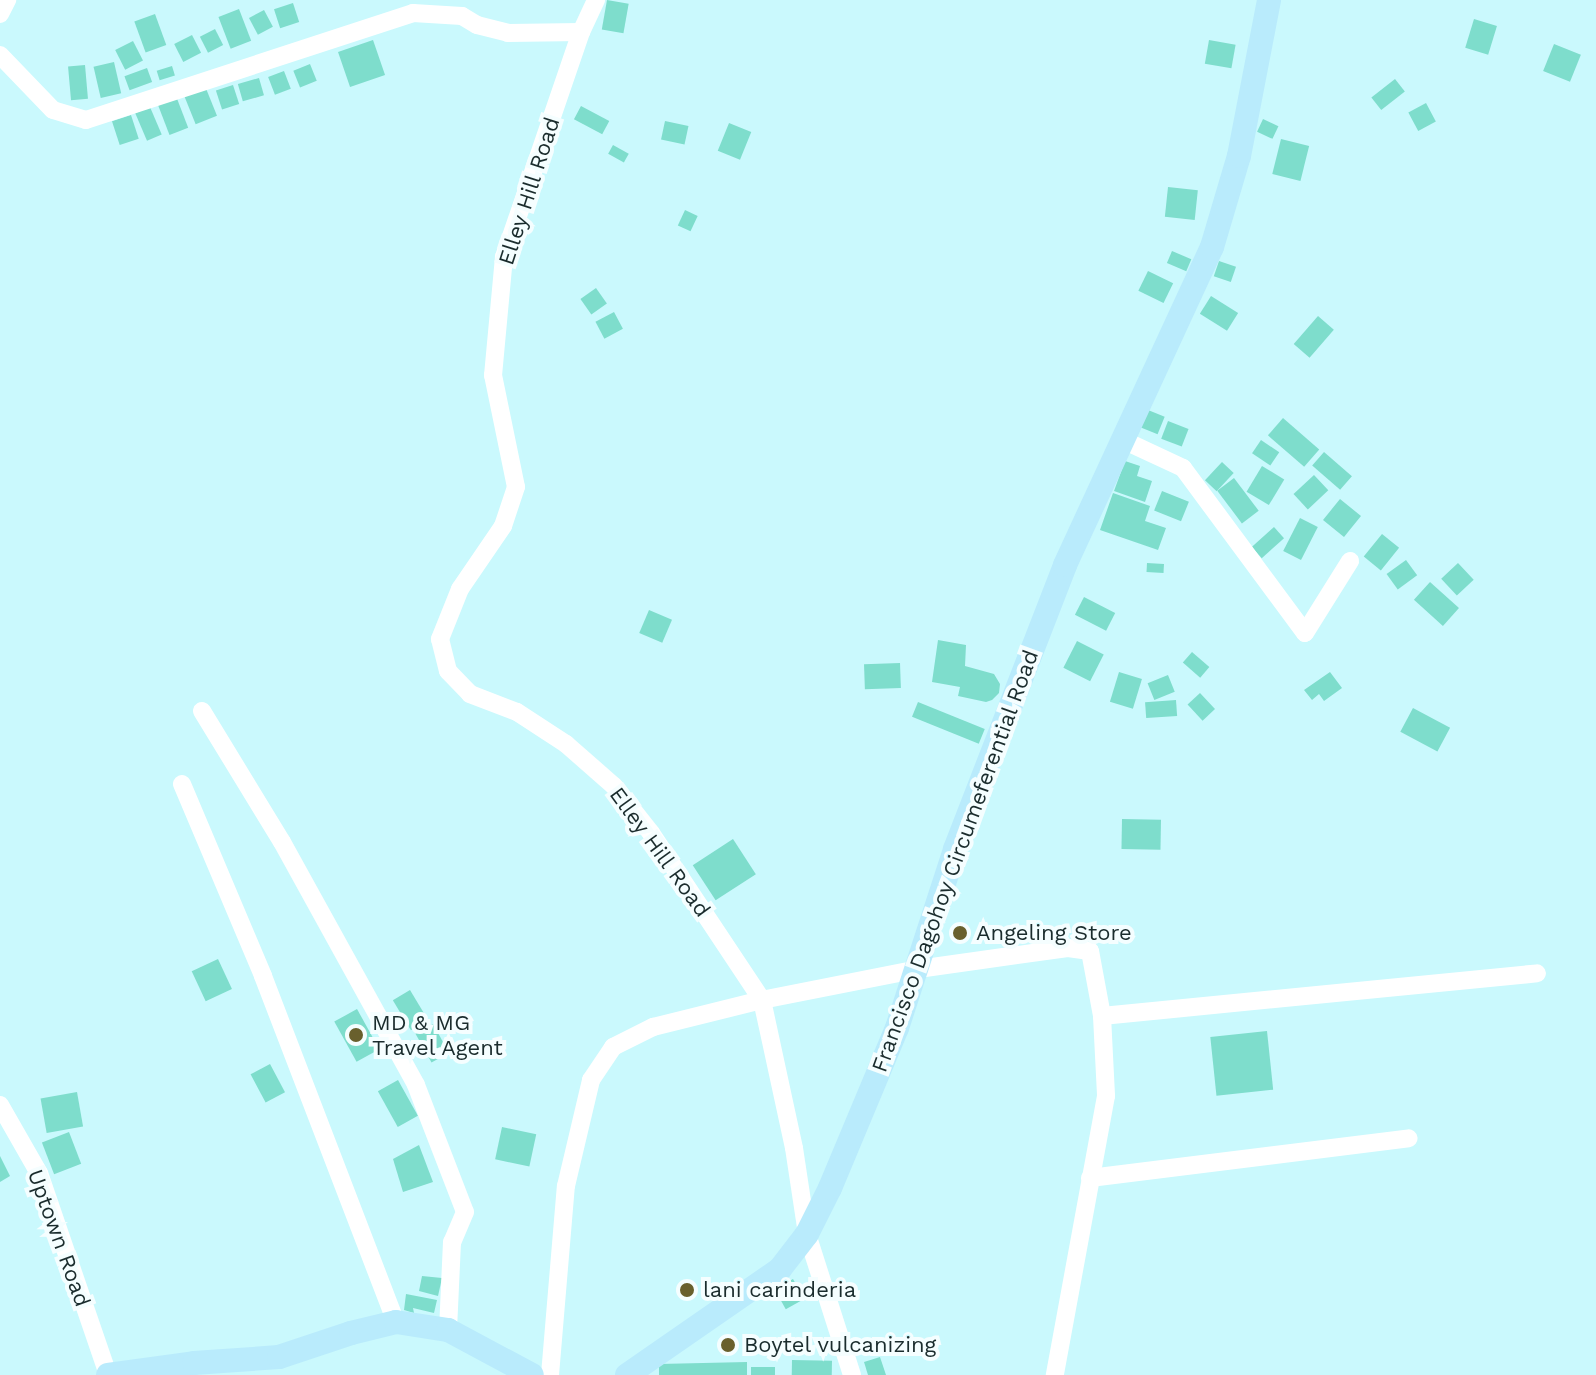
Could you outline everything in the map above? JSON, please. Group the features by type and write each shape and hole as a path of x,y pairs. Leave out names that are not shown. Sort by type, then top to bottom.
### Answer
{"main road":[{"name":"Francisco Dagohoy Circumeferential Road","path":"627,1375 780,1269 807,1234 897,1028 955,849 1065,565 1212,247 1239,156 1269,0"},
{"path":"108,1375 194,1363 279,1357 396,1322 448,1330 532,1375"}],"street":[{"path":"0,14 7,0"},
{"name":"Elley Hill Road","path":"596,0 581,32 504,257 493,375 516,487 503,526 460,589 440,639 448,671 470,694 517,712 566,744 614,786 651,833 762,1000 794,1148 807,1234 852,1375"},
{"path":"0,55 53,110 86,120 413,13 460,8 477,25 508,33 581,32"},
{"path":"1123,440 1183,468 1305,633 1350,561"},
{"path":"202,711 282,842 416,1085 465,1212 452,1242 448,1330"},
{"path":"182,784 263,976 396,1322"},
{"path":"550,1375 566,1186 591,1080 613,1047 653,1027 762,1000 918,969 1068,948 1090,951 1102,1016 1106,1096 1055,1375"},
{"path":"1102,1016 1537,973"},
{"name":"Uptown Road","path":"0,1105 39,1173 108,1375"},
{"path":"1090,1178 1409,1138"}],"building":[{"path":"607,0 629,4 623,33 602,30"},
{"path":"293,3 299,22 280,28 274,9"},
{"path":"239,9 251,41 231,49 218,17"},
{"path":"264,10 273,27 258,35 249,18"},
{"path":"155,14 166,45 146,53 134,22"},
{"path":"1474,19 1497,26 1488,55 1465,48"},
{"path":"215,29 223,45 208,53 200,37"},
{"path":"192,35 201,53 183,62 174,44"},
{"path":"373,40 385,75 350,87 338,52"},
{"path":"1209,40 1236,45 1231,68 1205,64"},
{"path":"133,41 143,61 125,70 115,50"},
{"path":"1554,44 1581,55 1570,82 1543,71"},
{"path":"114,62 121,93 101,98 94,67"},
{"path":"310,64 317,81 300,87 293,71"},
{"path":"85,65 88,99 71,100 68,66"},
{"path":"172,66 175,76 160,80 157,71"},
{"path":"147,68 152,82 130,90 124,76"},
{"path":"284,71 291,89 275,95 268,77"},
{"path":"259,78 264,95 243,101 238,84"},
{"path":"1395,79 1405,92 1381,110 1371,97"},
{"path":"233,85 239,104 222,110 216,91"},
{"path":"205,86 217,116 196,124 184,95"},
{"path":"176,96 188,128 170,135 157,103"},
{"path":"1426,103 1436,122 1418,131 1408,112"},
{"path":"581,106 609,121 602,134 574,119"},
{"path":"150,107 162,135 147,141 135,113"},
{"path":"131,115 139,139 120,145 112,121"},
{"path":"1263,119 1278,126 1272,139 1257,132"},
{"path":"665,121 688,126 685,145 661,140"},
{"path":"729,123 751,132 740,160 718,151"},
{"path":"1281,139 1309,146 1300,181 1272,174"},
{"path":"613,145 629,154 624,162 608,154"},
{"path":"1168,187 1198,190 1195,220 1165,217"},
{"path":"685,210 698,216 691,231 678,225"},
{"path":"1172,251 1191,259 1186,271 1167,263"},
{"path":"1219,261 1236,267 1231,282 1214,276"},
{"path":"1148,271 1173,283 1164,303 1138,291"},
{"path":"596,288 607,304 591,314 580,299"},
{"path":"1211,296 1238,313 1227,331 1200,314"},
{"path":"614,312 623,329 604,339 595,322"},
{"path":"1318,316 1334,330 1310,358 1294,344"},
{"path":"1148,410 1165,417 1158,434 1141,428"},
{"path":"1283,418 1319,449 1304,467 1268,435"},
{"path":"1168,421 1189,429 1182,447 1161,439"},
{"path":"1261,440 1279,452 1270,466 1252,453"},
{"path":"1324,452 1352,476 1340,490 1312,466"},
{"path":"1125,461 1140,466 1137,476 1152,481 1145,502 1114,491"},
{"path":"1222,462 1234,473 1217,491 1205,480"},
{"path":"1262,466 1284,479 1269,505 1247,492"},
{"path":"1314,475 1328,490 1308,509 1294,494"},
{"path":"1234,478 1259,511 1242,523 1217,491"},
{"path":"1162,491 1189,502 1181,521 1154,510"},
{"path":"1113,493 1150,506 1145,521 1166,528 1158,550 1100,530"},
{"path":"1340,499 1361,516 1344,537 1323,520"},
{"path":"1300,518 1318,527 1301,560 1283,551"},
{"path":"1274,527 1284,538 1262,558 1252,547"},
{"path":"1382,534 1399,548 1381,570 1364,557"},
{"path":"1406,560 1417,575 1398,589 1387,574"},
{"path":"1147,563 1164,564 1164,573 1147,572"},
{"path":"1458,563 1474,580 1457,596 1441,579"},
{"path":"1430,582 1459,608 1443,626 1414,600"},
{"path":"1084,597 1115,613 1106,631 1075,615"},
{"path":"649,610 672,620 662,643 639,633"},
{"path":"938,640 966,645 965,666 994,674 1000,684 999,693 986,702 958,696 960,687 932,682"},
{"path":"1077,641 1104,655 1090,681 1063,668"},
{"path":"1192,652 1209,667 1200,678 1183,663"},
{"path":"900,663 901,688 865,689 864,664"},
{"path":"1119,672 1142,679 1133,709 1110,702"},
{"path":"1330,672 1342,688 1324,701 1319,694 1312,700 1304,690"},
{"path":"1168,675 1175,692 1154,700 1148,683"},
{"path":"1200,693 1215,709 1203,721 1188,705"},
{"path":"1176,700 1177,716 1146,718 1145,702"},
{"path":"918,702 985,729 979,744 912,717"},
{"path":"1413,708 1450,728 1437,752 1400,732"},
{"path":"1122,819 1161,820 1160,850 1121,849"},
{"path":"733,839 756,874 716,900 693,865"},
{"path":"218,959 232,989 206,1001 192,971"},
{"path":"410,990 428,1020 411,1030 393,1000"},
{"path":"357,1009 379,1049 357,1062 334,1022"},
{"path":"433,1024 449,1053 432,1063 416,1034"},
{"path":"1267,1031 1273,1090 1216,1096 1210,1037"},
{"path":"270,1064 285,1092 266,1103 251,1074"},
{"path":"398,1080 418,1116 398,1127 378,1091"},
{"path":"77,1092 83,1126 47,1133 41,1098"},
{"path":"502,1127 536,1134 529,1167 495,1159"},
{"path":"69,1132 81,1164 54,1174 42,1142"},
{"path":"419,1145 433,1182 403,1192 393,1159"},
{"path":"0,1156 10,1176 0,1182"},
{"path":"422,1276 442,1278 438,1296 419,1291"},
{"path":"793,1279 804,1299 786,1309 775,1289"},
{"path":"406,1294 437,1300 434,1313 413,1308 414,1313 404,1310"},
{"path":"880,1357 886,1375 868,1375 864,1362"},
{"path":"792,1360 832,1361 832,1375 792,1375"},
{"path":"747,1362 747,1375 659,1375 659,1364"},
{"path":"751,1367 775,1367 775,1375 751,1375"}],"place":[{"name":"Angeling Store","path":"960,933"},
{"name":"MD & MG Travel Agent","path":"356,1035"},
{"name":"lani carinderia","path":"687,1290"},
{"name":"Boytel vulcanizing","path":"728,1345"}]}
